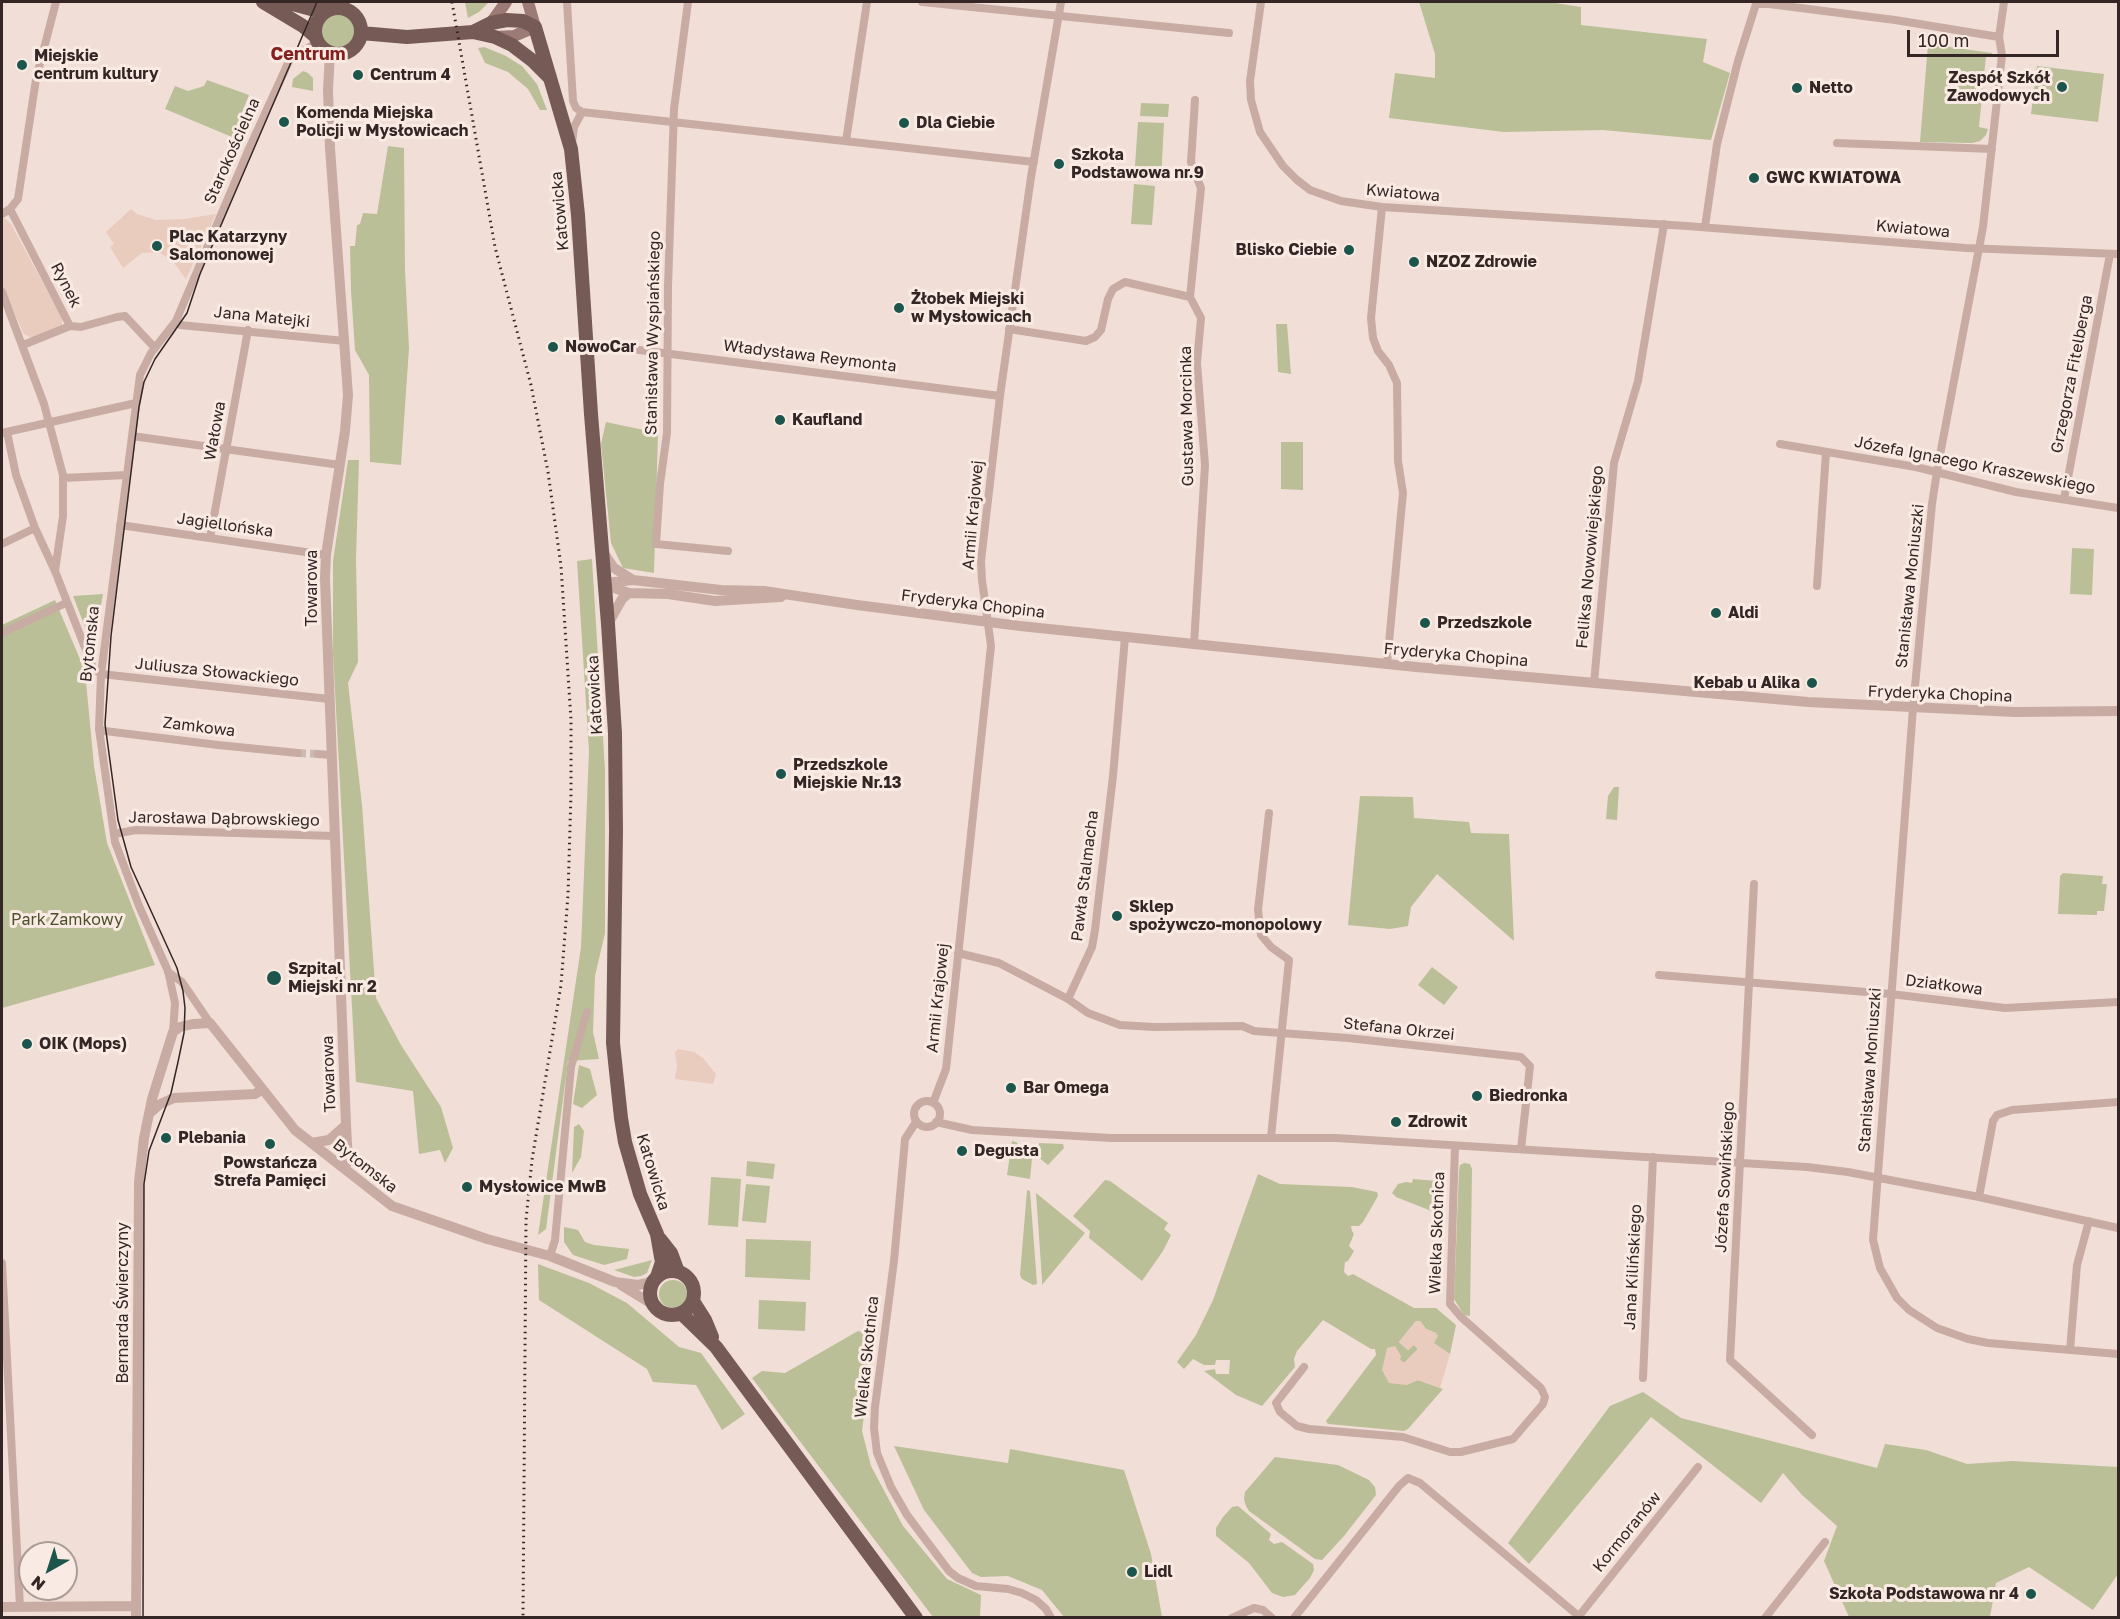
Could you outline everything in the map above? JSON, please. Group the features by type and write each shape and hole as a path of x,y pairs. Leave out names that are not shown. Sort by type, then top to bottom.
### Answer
{"main road":[{"path":"263,2 303,26 330,52 340,54 350,51 358,43 361,33 360,24 353,14 345,9 332,7 311,9 285,2"},
{"path":"493,30 506,2"},
{"path":"528,2 535,27"},
{"path":"317,40 317,22 332,7"},
{"path":"361,33 407,37 473,32 493,30 507,20 523,21 535,27"},
{"name":"Katowicka","path":"535,27 571,149 578,215 615,733 613,1043 625,1142 640,1194 657,1234 662,1262 657,1277"},
{"path":"493,30 552,79"},
{"name":"Katowicka","path":"657,1234 671,1253 678,1272"},
{"path":"678,1272 690,1280 694,1287 693,1301 689,1309 682,1314 672,1316 662,1314 652,1304 650,1290 657,1277 663,1273 678,1272"},
{"path":"693,1301 705,1320 716,1347"},
{"path":"682,1314 716,1347 916,1617"}],"street":[{"path":"2,214 10,209 18,199 36,79 56,2"},
{"path":"567,2 573,101 582,112 1034,162"},
{"name":"Stanisława Wyspiańskiego","path":"688,2 674,122 668,287 667,433 660,484 656,544 728,551"},
{"path":"846,141 867,2"},
{"path":"922,2 1229,33"},
{"name":"Armii Krajowej","path":"933,1103 946,1069 991,646 981,561 1000,396 1034,162 1061,2"},
{"name":"Kwiatowa","path":"1261,2 1250,81 1254,113 1265,141 1283,166 1310,190 1341,201 1382,207 1664,224 1980,248 2114,254"},
{"name":"Stanisława Moniuszki","path":"2004,2 1999,37 2002,55 1980,248 1937,471 1913,708 1873,1240 1876,1259 1891,1289 1909,1310 1937,1328 1968,1339 1988,1343 2118,1354"},
{"path":"1705,227 1718,144 1738,61 1756,4 1895,20 1999,37"},
{"name":"Starokościelna","path":"176,321 240,168 290,59 317,40"},
{"name":"Towarowa","path":"330,52 328,67 330,148 348,395 326,555 331,755 348,1161 344,1168"},
{"name":"Gustawa Morcinka","path":"1194,644 1205,465 1197,363 1201,318 1190,297 1201,188 1191,162 1195,100"},
{"name":"Katowicka","path":"571,149 574,127 582,112"},
{"path":"1837,142 1992,149"},
{"path":"1382,207 1371,318 1373,338 1378,351 1389,365 1397,383 1398,461 1403,493 1387,664"},
{"name":"Rynek","path":"10,209 70,326 81,327 117,316 125,316 155,348"},
{"name":"Feliksa Nowowiejskiego","path":"1594,682 1614,463 1638,381 1664,224"},
{"name":"Grzegorza Fitelberga","path":"2064,499 2114,254"},
{"path":"1009,329 1086,341 1095,337 1101,330 1108,299 1113,289 1125,282 1190,297"},
{"path":"2,292 50,421 63,478 63,516 55,571"},
{"name":"Jana Matejki","path":"176,321 180,325 345,341"},
{"name":"Bytomska","path":"173,1032 175,1003 168,972 139,906 114,834 99,729 101,675 140,375 155,348 176,321"},
{"path":"23,345 70,326"},
{"name":"Wałowa","path":"210,538 248,330"},
{"name":"Władysława Reymonta","path":"616,347 1000,396"},
{"path":"101,675 93,668 55,571 35,528 4,433 136,403"},
{"path":"132,436 340,465"},
{"name":"Józefa Ignacego Kraszewskiego","path":"1780,444 1937,471 2016,492 2118,508"},
{"path":"1817,586 1826,452"},
{"path":"63,478 127,475"},
{"name":"Jagiellońska","path":"120,525 326,555"},
{"path":"2,544 35,528"},
{"path":"602,550 614,568 633,580"},
{"name":"Fryderyka Chopina","path":"605,584 633,580 721,590 764,591 988,622 1125,637 1387,664 1848,705 2014,712 2118,711"},
{"name":"Fryderyka Chopina","path":"605,584 629,593 668,594 740,601 793,596"},
{"name":"Fryderyka Chopina","path":"699,598 711,596 721,590"},
{"name":"Fryderyka Chopina","path":"721,590 740,601"},
{"path":"608,624 622,599 629,593"},
{"path":"2,633 66,603"},
{"name":"Pawła Stalmacha","path":"1068,999 1092,947 1095,930 1113,776 1125,637"},
{"name":"Juliusza Słowackiego","path":"101,675 329,699"},
{"name":"Zamkowa","path":"99,729 297,753"},
{"path":"318,754 331,755"},
{"path":"1269,813 1258,910 1261,935 1271,947 1289,960 1271,1137"},
{"name":"Jarosława Dąbrowskiego","path":"114,834 136,830 335,836"},
{"name":"Józefa Sowińskiego","path":"1754,884 1730,1360 1812,1435"},
{"path":"958,953 999,963 1068,999 1089,1013 1120,1025 1242,1026 1254,1031 1283,1032"},
{"name":"Bytomska","path":"168,972 182,982 261,1090 295,1130 393,1206 487,1239 550,1256 615,1282 652,1304"},
{"name":"Działkowa","path":"1659,975 1891,994 2005,1008 2118,1002"},
{"path":"550,1256 555,1240 571,1068 587,1012"},
{"path":"173,1032 185,1025 210,1023"},
{"name":"Bernarda Świerczyny","path":"136,1612 139,1182 144,1138 173,1032"},
{"name":"Stefana Okrzei","path":"1283,1032 1521,1057 1530,1066 1521,1149"},
{"path":"158,1081 166,1093 174,1098"},
{"path":"151,1112 160,1104 174,1098 255,1094 261,1090"},
{"path":"924,1102 933,1103 939,1112 936,1122 924,1127 916,1122 914,1115 916,1107 924,1102"},
{"path":"1979,1197 1993,1122 1997,1115 2012,1110 2118,1102"},
{"name":"Wielka Skotnica","path":"916,1122 905,1139 896,1239 875,1407 874,1428 878,1453 891,1487 906,1515 949,1571 976,1586 1008,1589 1022,1593 1036,1600 1051,1617"},
{"path":"936,1122 965,1129 1111,1138 1336,1138 1741,1162 1833,1170 1979,1197 2118,1228"},
{"name":"Towarowa","path":"311,1143 329,1140 346,1125"},
{"name":"Wielka Skotnica","path":"1304,1367 1276,1403 1280,1412 1297,1426 1403,1437 1450,1452 1461,1452 1513,1439 1543,1404 1545,1396 1541,1388 1461,1317 1450,1304 1455,1146"},
{"name":"Jana Kilińskiego","path":"1643,1378 1653,1157"},
{"path":"2070,1350 2077,1265 2088,1221"},
{"path":"2,1263 20,1607"},
{"name":"Bytomska","path":"615,1282 638,1285 657,1277"},
{"name":"Kormoranów","path":"1580,1617 1698,1467"},
{"path":"1294,1617 1399,1486 1408,1478 1420,1483 1580,1617"},
{"path":"1765,1617 1825,1542"},
{"path":"2,1607 136,1612"},
{"path":"1232,1617 1254,1608 1263,1610 1272,1617"}],"green space":[{"path":"465,2 489,2 479,12 468,18"},
{"path":"1419,2 1548,2 1581,7 1581,25 1707,39 1703,62 1730,73 1711,140 1603,130 1504,132 1389,118 1395,73 1435,78 1435,54"},
{"path":"335,13 342,14 357,25 354,41 342,49 329,47 322,42 322,21"},
{"path":"1928,44 1992,53 1991,56 1986,56 1979,127 1988,129 1980,141 1972,143 1920,142"},
{"path":"484,47 522,66 537,84 547,110 540,110 528,89 508,72 485,63 478,48"},
{"path":"2037,66 2104,74 2098,122 2031,114"},
{"path":"303,71 313,78 313,91 292,87 293,79"},
{"path":"207,80 249,95 232,137 165,109 175,86 188,91 204,86"},
{"path":"1141,103 1169,104 1168,117 1140,116"},
{"path":"1138,122 1164,123 1161,181 1134,180"},
{"path":"388,146 404,148 405,270 409,348 401,465 370,462 369,375 355,350 351,291 350,246 355,246 357,225 360,224 363,213 377,214"},
{"path":"1134,184 1155,186 1152,225 1131,224"},
{"path":"1276,324 1287,324 1291,374 1278,372"},
{"path":"606,422 658,433 654,573 623,568 611,543 601,444"},
{"path":"1281,442 1303,442 1303,490 1281,489"},
{"path":"348,460 359,460 356,559 358,662 348,683 362,805 376,998 401,1045 441,1107 453,1148 445,1163 440,1150 419,1154 413,1091 356,1082 333,654 333,561"},
{"path":"2072,548 2094,549 2092,595 2070,594"},
{"path":"592,559 605,770 605,933 595,976 593,1032 599,1059 568,1061 546,1229 538,1235 581,947 589,751 577,561"},
{"path":"103,594 95,640 90,640 73,596"},
{"name":"Park Zamkowy","path":"55,600 85,671 94,766 107,843 155,965 2,1008 2,625"},
{"path":"1614,787 1619,787 1617,820 1606,819 1608,796"},
{"path":"1360,796 1413,797 1414,818 1469,822 1471,833 1509,834 1514,941 1437,874 1411,907 1408,926 1390,929 1348,925"},
{"path":"2063,873 2103,876 2102,884 2107,884 2104,911 2097,911 2097,915 2058,914 2060,876"},
{"path":"1432,967 1458,987 1444,1005 1418,985"},
{"path":"579,1065 590,1069 597,1095 582,1108 573,1104"},
{"path":"579,1124 584,1131 581,1157 572,1173 574,1127"},
{"path":"1012,1141 1016,1142 1032,1159 1030,1179 1007,1175"},
{"path":"1039,1143 1063,1144 1064,1148 1048,1165 1038,1157"},
{"path":"747,1161 775,1164 773,1179 746,1176"},
{"path":"1470,1164 1472,1169 1470,1316 1464,1315 1454,1299 1459,1171 1460,1165"},
{"path":"1258,1174 1280,1184 1352,1187 1377,1192 1378,1196 1363,1222 1359,1226 1351,1226 1354,1234 1349,1246 1354,1251 1345,1262 1344,1272 1348,1276 1353,1274 1414,1308 1436,1308 1456,1325 1450,1354 1433,1343 1436,1333 1426,1329 1420,1321 1416,1321 1399,1342 1408,1350 1414,1345 1418,1349 1404,1363 1400,1360 1395,1346 1406,1385 1418,1380 1443,1389 1408,1429 1404,1431 1328,1424 1326,1421 1376,1355 1375,1349 1371,1349 1323,1320 1297,1351 1294,1359 1295,1367 1262,1406 1236,1395 1204,1371 1215,1369 1216,1374 1229,1374 1230,1360 1216,1360 1215,1365 1204,1365 1193,1359 1184,1369 1177,1362 1196,1335 1213,1300"},
{"path":"711,1177 741,1179 738,1227 708,1225"},
{"path":"1413,1179 1437,1181 1440,1184 1436,1211 1396,1197 1392,1193 1398,1184 1412,1183"},
{"path":"1105,1180 1110,1181 1168,1223 1164,1229 1171,1235 1142,1281 1089,1238 1090,1231 1073,1216"},
{"path":"746,1184 770,1186 766,1223 742,1221"},
{"path":"1027,1190 1030,1191 1037,1284 1033,1285 1022,1279 1020,1275"},
{"path":"1036,1193 1085,1233 1042,1285 1042,1280"},
{"path":"564,1227 578,1230 585,1242 629,1249 627,1259 604,1265 573,1255 564,1242"},
{"path":"746,1239 811,1241 810,1280 745,1277"},
{"path":"652,1260 647,1273 641,1276 634,1277 614,1270"},
{"path":"538,1264 589,1283 627,1303 679,1347 701,1353 745,1414 722,1430 696,1385 653,1382 647,1369 539,1300"},
{"path":"673,1280 683,1284 687,1294 683,1304 673,1308 663,1304 659,1294 663,1284"},
{"path":"759,1300 806,1302 805,1331 758,1329"},
{"path":"858,1331 874,1336 862,1431 871,1466 903,1526 947,1579 981,1595 980,1617 933,1617 752,1378 762,1371 785,1373"},
{"path":"1643,1392 1681,1418 1877,1468 1885,1444 1926,1450 1967,1464 2012,1461 2118,1467 2118,1574 2093,1610 2029,1567 1996,1583 1990,1617 1849,1617 1824,1561 1837,1526 1802,1495 1783,1473 1761,1503 1651,1417 1529,1564 1508,1543 1610,1406"},
{"path":"894,1446 1008,1463 1010,1449 1124,1470 1151,1554 1162,1617 1064,1617 1042,1590 1008,1576 981,1577 972,1573 924,1510"},
{"path":"1275,1457 1338,1465 1369,1480 1375,1487 1376,1495 1322,1560 1315,1559 1249,1511 1246,1506 1245,1492"},
{"path":"1238,1506 1271,1534 1269,1540 1274,1544 1282,1542 1313,1564 1314,1570 1310,1578 1295,1595 1283,1597 1272,1593 1249,1563 1216,1536 1216,1528 1223,1517 1232,1507"}],"shaded area":[{"name":"Plac Katarzyny Salomonowej","path":"131,209 137,214 156,220 216,214 186,279 174,263 159,252 142,253 123,268 110,247 114,244 106,232"},
{"path":"2,218 11,224 62,318 62,325 32,338 24,334 2,287"},
{"path":"678,1049 694,1052 703,1058 716,1074 713,1084 675,1079 677,1066 675,1052"},
{"path":"1416,1321 1420,1321 1426,1329 1436,1333 1438,1336 1434,1343 1450,1354 1440,1388 1418,1380 1406,1385 1389,1383 1382,1370 1387,1348 1395,1346 1401,1356 1400,1360 1404,1363 1418,1349 1414,1345 1408,1350 1399,1342"}],"tunnel":[{"path":"298,753 318,754"}],"tram line":[{"path":"143,1618 144,1184 149,1151 171,1093 184,1033 185,1008 177,968 131,867 118,820 105,724 111,636 144,382 155,359 187,313 200,274 317,2"}],"railway":[{"path":"452,2 495,247 531,385 548,472 561,566 571,720 568,895 561,985 532,1160 526,1220 523,1618"}],"place":[{"name":"Miejskie centrum kultury","path":"22,65"},
{"name":"Centrum 4","path":"358,75"},
{"name":"Zespół Szkół Zawodowych","path":"2062,87"},
{"name":"Netto","path":"1797,88"},
{"name":"Komenda Miejska Policji w Mysłowicach","path":"284,122"},
{"name":"Dla Ciebie","path":"904,123"},
{"name":"Szkoła Podstawowa nr.9","path":"1059,164"},
{"name":"GWC KWIATOWA","path":"1754,178"},
{"name":"Plac Katarzyny Salomonowej","path":"157,246"},
{"name":"Blisko Ciebie","path":"1349,250"},
{"name":"NZOZ Zdrowie","path":"1414,262"},
{"name":"Żłobek Miejski w Mysłowicach","path":"899,308"},
{"name":"NowoCar","path":"553,347"},
{"name":"Kaufland","path":"780,420"},
{"name":"Aldi","path":"1716,613"},
{"name":"Przedszkole","path":"1425,623"},
{"name":"Kebab u Alika","path":"1812,683"},
{"name":"Przedszkole Miejskie Nr.13","path":"781,774"},
{"name":"Sklep spożywczo-monopolowy","path":"1117,916"},
{"name":"Szpital Miejski nr 2","path":"274,978"},
{"name":"OIK (Mops)","path":"27,1044"},
{"name":"Bar Omega","path":"1011,1088"},
{"name":"Biedronka","path":"1477,1096"},
{"name":"Zdrowit","path":"1396,1122"},
{"name":"Plebania","path":"166,1138"},
{"name":"Powstańcza Strefa Pamięci","path":"270,1144"},
{"name":"Degusta","path":"962,1151"},
{"name":"Mysłowice MwB","path":"467,1187"},
{"name":"Lidl","path":"1132,1572"},
{"name":"Szkoła Podstawowa nr 4","path":"2031,1594"}],"district":[{"name":"Centrum","path":"308,54"}]}
